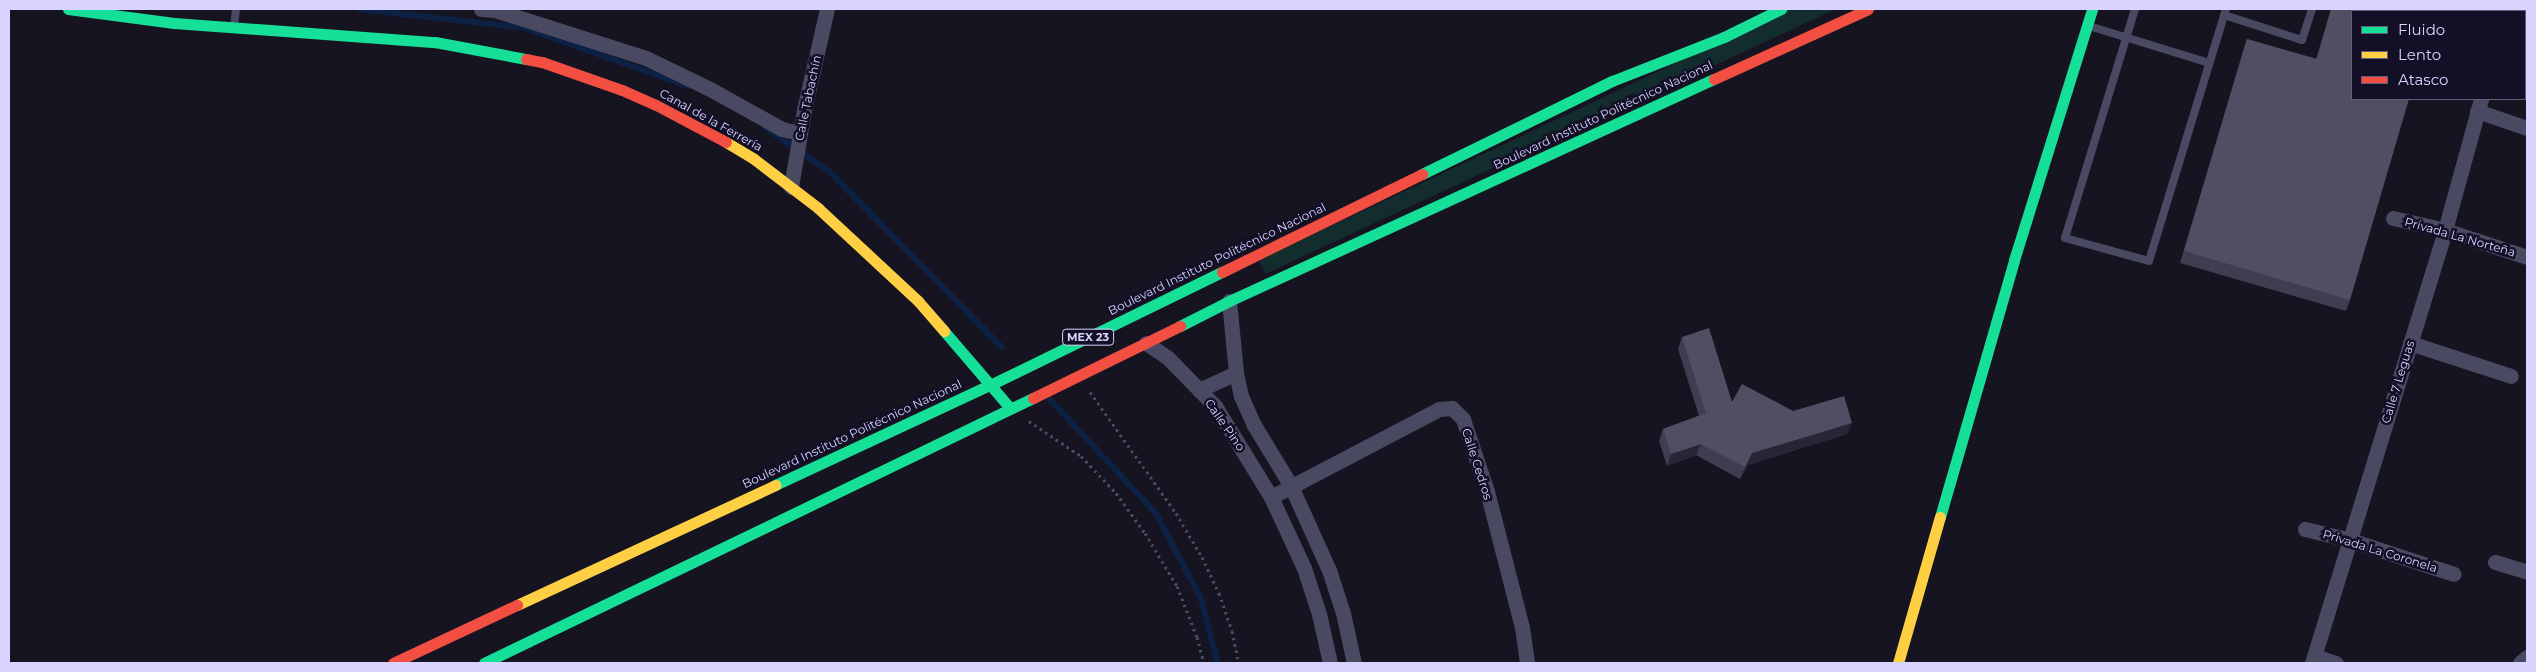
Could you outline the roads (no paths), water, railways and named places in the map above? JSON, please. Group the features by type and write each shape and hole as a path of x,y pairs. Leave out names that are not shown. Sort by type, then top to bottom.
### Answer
{"main road":[{"name":"Canal de la Ferrería","path":"68,9 157,21 435,42 542,62 622,90 664,109 754,159 791,187 862,247 918,302 992,384 1010,408"},
{"name":"Boulevard Instituto Politécnico Nacional","path":"484,663 1146,343 1226,287 1612,81 1724,37 1781,9"},
{"name":"Boulevard Instituto Politécnico Nacional","path":"393,663 992,384 1132,315 1226,287 1868,9"},
{"path":"1898,663 2014,260 2092,9"}],"street":[{"path":"490,9 646,58 710,89 800,137"},
{"name":"Calle Tabachín","path":"791,187 828,9"},
{"path":"2479,105 2527,128"},
{"name":"Calle 7 Leguas","path":"2313,660 2445,230 2479,105"},
{"name":"Privada La Norteña","path":"2393,218 2445,230 2527,257"},
{"name":"Calle Pino","path":"1226,287 1236,373 1241,396 1254,426 1291,486 1329,570 1343,613 1354,663"},
{"name":"Calle Pino","path":"1146,343 1167,357 1215,406 1271,497 1304,568 1319,614 1330,663"},
{"path":"2410,343 2511,376"},
{"path":"1199,390 1236,373"},
{"name":"Calle Cedros","path":"1271,497 1439,409 1452,408 1459,413 1487,490 1522,627 1527,663"},
{"path":"1233,434 1254,426"},
{"name":"Privada La Coronela","path":"2305,529 2350,540 2454,574"},
{"path":"2495,562 2527,572"},
{"path":"2313,660 2336,663"}],"lane":[{"path":"2135,9 2065,238 2149,261 2225,12 2302,40 2312,9"},
{"path":"234,26 236,11"},
{"path":"2086,25 2209,63"}],"waterway":[{"path":"359,9 525,28 688,86"},
{"path":"766,128 829,171 1002,347"},
{"path":"1049,398 1156,513 1202,600 1218,663"}]}
